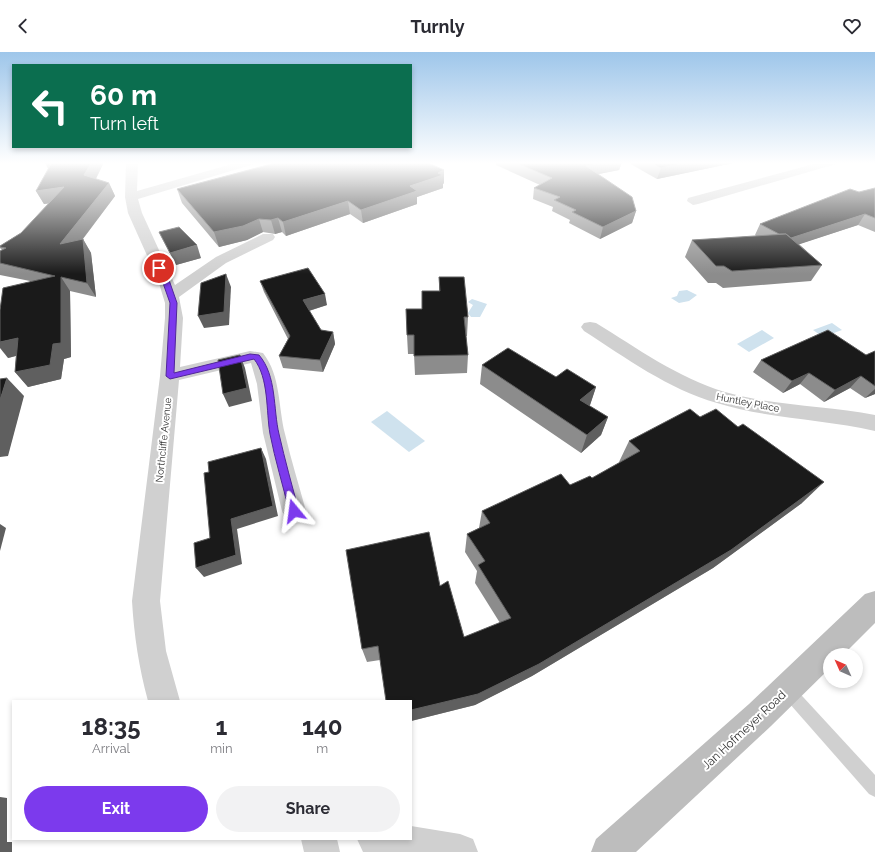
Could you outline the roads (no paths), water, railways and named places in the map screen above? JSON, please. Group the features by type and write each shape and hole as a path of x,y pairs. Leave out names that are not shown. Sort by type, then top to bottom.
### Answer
{"street":[{"name":"Northcliffe Avenue","path":"132,199 139,224 166,280 171,295 174,318 170,376 146,601 148,633 154,665 164,700"},
{"path":"693,201 699,199"},
{"path":"171,295 221,260 268,237"},
{"name":"Huntley Place","path":"590,327 682,382 709,394 734,401 875,423"},
{"path":"170,376 250,357 257,358 262,365 268,384 274,433 294,511"},
{"name":"Jan Hofmeyer Road","path":"609,852 641,825 787,690 875,604"},
{"path":"319,840 322,852"},
{"path":"382,840 460,852"}],"lane":[{"path":"787,690 875,788"}],"water":[{"path":"687,290 697,295 689,301 679,303 671,298 677,296 679,291"},
{"path":"472,299 487,304 480,317 471,317 468,313 473,305 468,302"},
{"path":"832,323 842,330 823,337 813,330"},
{"path":"762,330 774,338 749,352 737,344"},
{"path":"387,411 425,441 409,452 371,422"}]}
